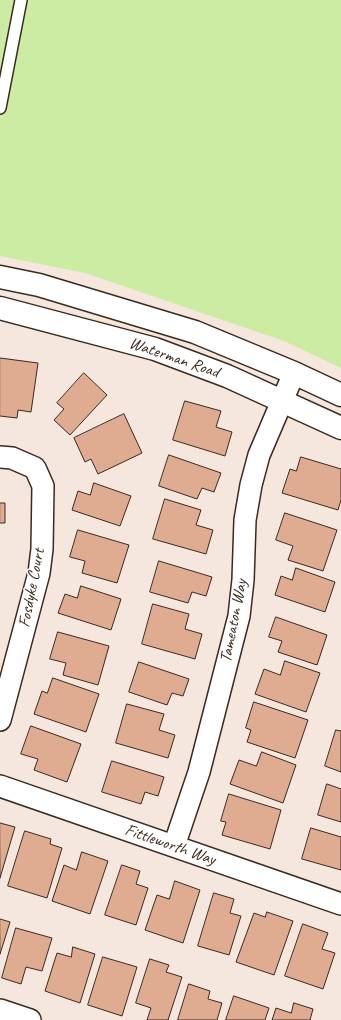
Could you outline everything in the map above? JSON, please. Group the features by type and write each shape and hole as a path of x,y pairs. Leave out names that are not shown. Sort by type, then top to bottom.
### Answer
{"street":[{"name":"Waterman Road","path":"0,277 40,285 195,332 294,373 341,395"},
{"name":"Waterman Road","path":"0,308 154,349 227,376 341,428"},
{"name":"Tameaton Way","path":"174,846 199,772 239,616 243,580 245,520 251,485 259,455 294,373"},
{"name":"Fosdyke Court","path":"0,457 12,458 35,468 43,486 42,549 39,573 0,720"},
{"name":"Fittleworth Way","path":"0,786 341,904"},
{"path":"0,1010 30,1020"}],"lane":[{"path":"0,108 22,0"}],"green space":[{"path":"0,0 341,0 341,368 284,341 85,273 0,256"}],"building":[{"path":"0,358 38,363 31,412 18,410 17,418 0,416"},
{"path":"84,373 107,395 70,435 54,420 64,409 57,403"},
{"path":"185,401 221,411 216,427 232,432 225,456 173,440"},
{"path":"124,414 142,453 98,474 91,459 85,462 74,438"},
{"path":"169,455 221,473 214,492 202,488 197,499 159,486"},
{"path":"301,457 341,469 341,500 338,510 282,493 290,469 296,471"},
{"path":"94,483 131,496 120,526 72,510 78,491 90,495"},
{"path":"165,499 201,510 196,525 213,530 206,554 153,539"},
{"path":"0,503 5,503 5,523 0,523"},
{"path":"285,513 337,530 323,571 288,560 293,546 276,540"},
{"path":"78,530 129,545 117,583 82,573 85,561 70,557"},
{"path":"159,561 212,577 206,596 192,592 188,603 150,592"},
{"path":"296,568 335,582 325,612 275,595 281,576 292,580"},
{"path":"81,586 121,599 111,630 58,613 65,594 77,598"},
{"path":"153,604 189,614 185,629 202,634 195,659 142,644"},
{"path":"276,617 327,635 317,665 278,652 282,641 269,637"},
{"path":"58,632 109,646 98,685 63,675 66,663 50,659"},
{"path":"285,661 320,673 306,712 255,694 264,669 280,675"},
{"path":"139,662 189,679 183,696 172,693 167,705 129,692"},
{"path":"53,678 99,694 86,732 34,714 42,691 47,693"},
{"path":"254,702 308,720 295,758 247,742 251,730 246,728"},
{"path":"127,704 164,714 159,730 175,735 168,758 116,743"},
{"path":"31,726 81,744 67,782 34,770 38,759 21,754"},
{"path":"336,730 341,731 341,772 325,766"},
{"path":"262,752 296,765 283,803 230,784 239,760 256,766"},
{"path":"112,761 164,777 158,796 145,792 141,804 102,792"},
{"path":"327,784 341,789 341,822 318,815"},
{"path":"229,794 281,810 270,849 222,835 226,822 221,821"},
{"path":"0,823 15,827 0,878"},
{"path":"311,828 341,837 341,870 302,859"},
{"path":"25,831 51,839 50,844 62,848 47,898 8,886"},
{"path":"82,852 108,861 90,914 52,901 64,865 76,870"},
{"path":"122,865 140,871 136,884 148,888 136,925 105,915"},
{"path":"175,881 200,890 183,943 145,930 157,895 169,899"},
{"path":"214,893 234,899 230,913 241,916 229,955 198,946"},
{"path":"267,912 293,921 274,975 236,962 254,913 265,917"},
{"path":"0,919 10,922 0,954"},
{"path":"303,924 328,933 322,949 335,953 323,989 285,976"},
{"path":"16,928 52,938 42,971 26,967 21,984 2,978"},
{"path":"73,947 95,954 80,1003 45,991 57,953 71,957"},
{"path":"103,957 137,967 122,1016 88,1005"},
{"path":"150,959 169,965 166,972 182,977 168,1020 147,1020 151,1008 136,1003"},
{"path":"189,984 210,991 208,999 222,1003 217,1020 178,1020"},
{"path":"234,996 269,1008 265,1020 226,1020"},
{"path":"294,1003 313,1009 310,1020 272,1020 276,1008 291,1013"}]}
